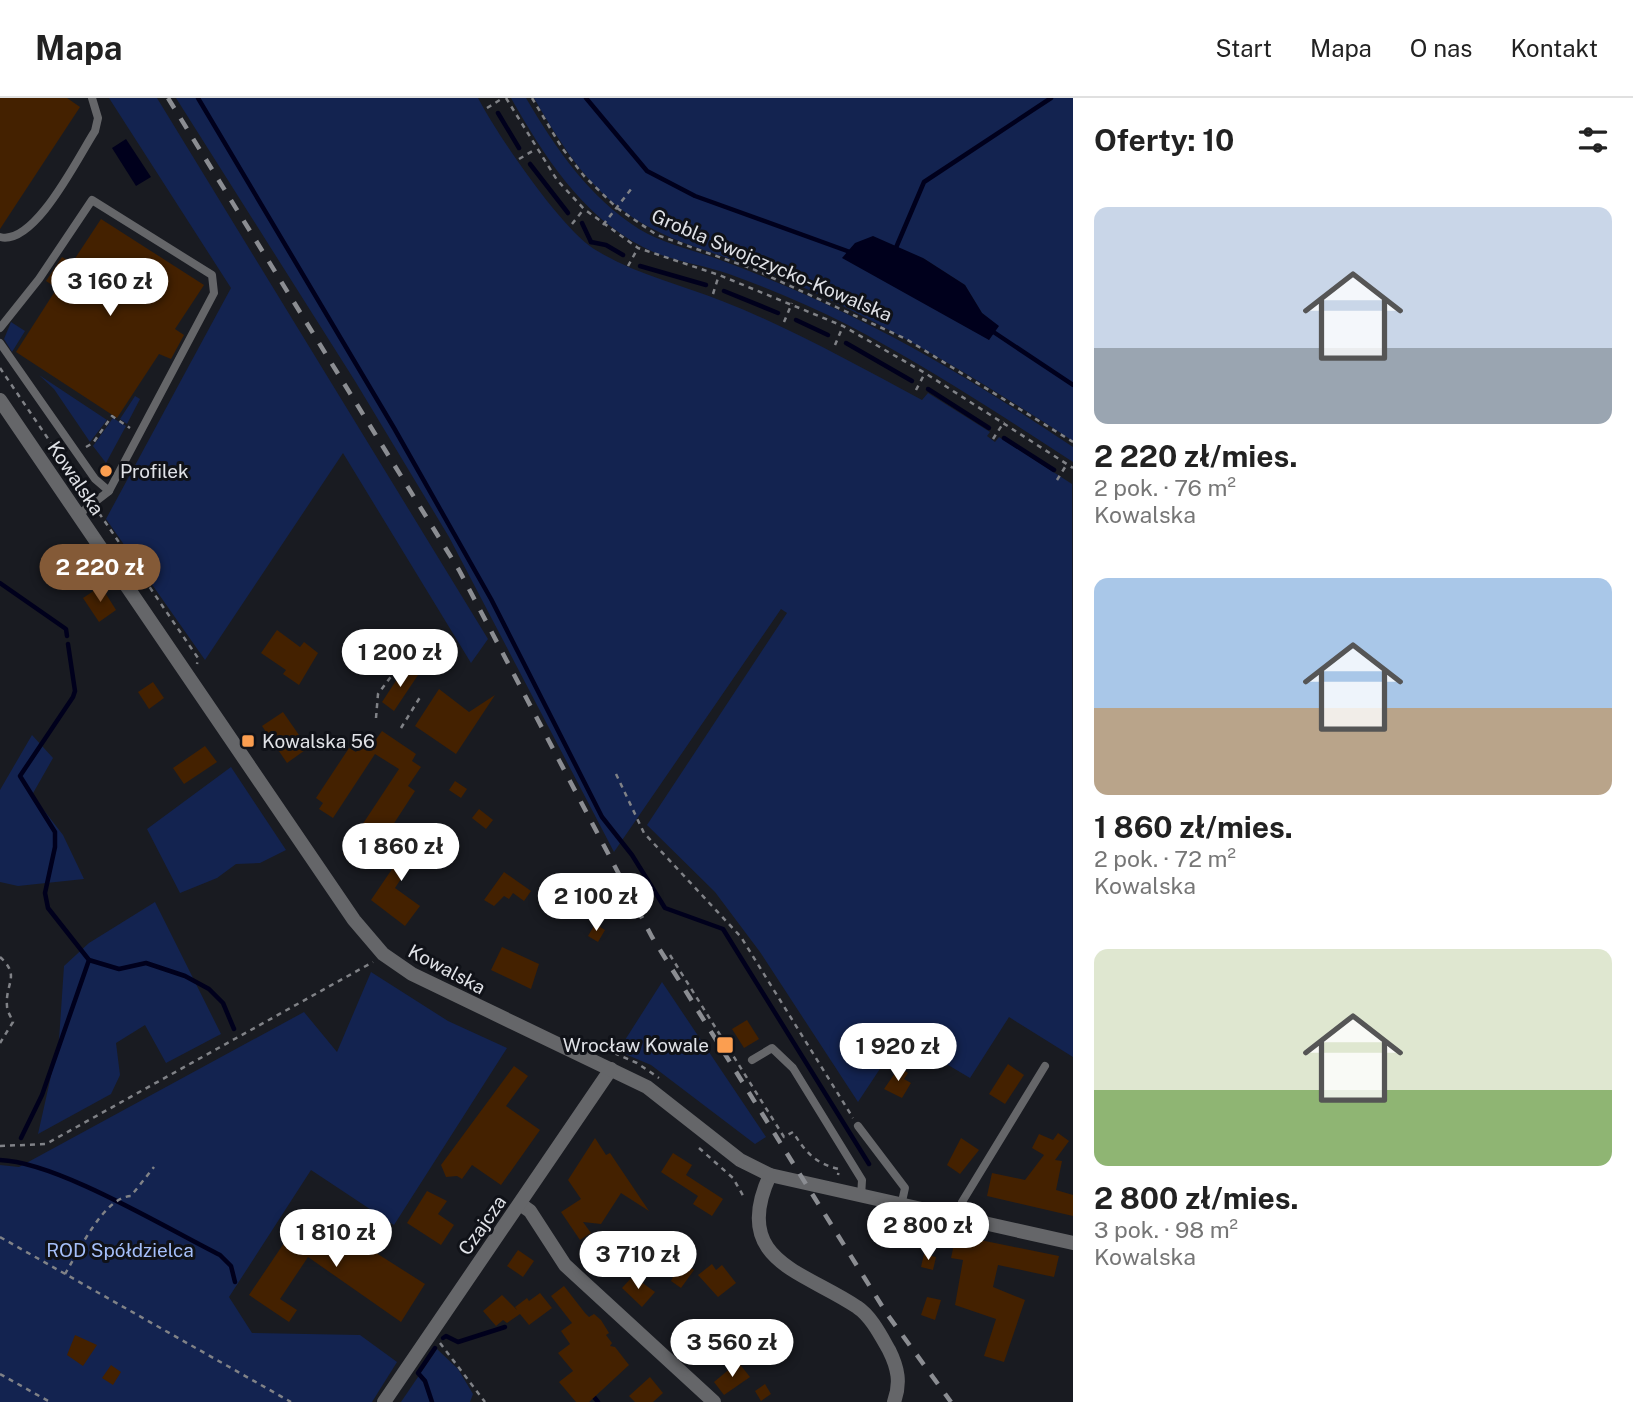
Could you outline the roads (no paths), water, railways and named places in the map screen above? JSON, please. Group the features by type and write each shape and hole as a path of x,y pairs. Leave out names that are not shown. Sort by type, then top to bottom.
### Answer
{"street":[{"name":"Kowalska","path":"0,400 340,900 383,954 451,995 651,1090 740,1160 770,1175 861,1198 1073,1243"},
{"name":"Czajcza","path":"384,1402 611,1069"},
{"path":"770,1175 761,1212 761,1233 773,1255 786,1268 860,1308 881,1334 897,1369 894,1402"},
{"path":"520,1204 530,1211 565,1265 714,1402"}],"lane":[{"path":"0,237 23,233 38,219 95,131 97,118 92,98"},
{"path":"0,328 39,279 92,200 212,275 214,293 110,491 78,515"},
{"path":"0,343 95,479 110,491"},
{"path":"752,1060 772,1048 793,1068 862,1180 861,1198"},
{"path":"958,1219 962,1202 1045,1066"},
{"path":"858,1126 905,1188 901,1206"}],"waterway":[{"path":"198,98 394,428 491,599 602,817 632,855 665,908 723,929 869,1164"},
{"path":"586,98 647,171 695,196 850,252"},
{"path":"895,250 924,182 1051,98"},
{"path":"498,113 519,148"},
{"path":"530,164 568,213"},
{"path":"582,223 591,242"},
{"path":"591,242 606,245 623,255"},
{"path":"640,266 706,285"},
{"path":"724,291 778,313"},
{"path":"796,320 828,335"},
{"path":"992,331 1073,385"},
{"path":"846,343 912,381"},
{"path":"928,389 989,428"},
{"path":"1004,438 1054,470"},
{"path":"0,583 66,629 67,636"},
{"path":"21,1138 42,1095 89,960 48,908 45,893 55,847 55,832 20,776 73,697 75,691 68,644"},
{"path":"89,960 119,969 146,963 185,976 209,989 223,1003 234,1029"},
{"path":"0,1160 51,1172 142,1214 220,1255 231,1266 235,1282"},
{"path":"443,1338 446,1336 458,1342 505,1327"},
{"path":"432,1402 425,1381 418,1373 435,1348"},
{"path":"594,1397 598,1402"}],"railway":[{"path":"168,98 459,570 652,937 887,1314 951,1402"}],"place":[{"name":"Profilek","path":"106,471"},
{"name":"Kowalska 56","path":"248,741"},
{"name":"Wrocław Kowale","path":"725,1045"}],"park label":[{"name":"ROD Spółdzielca","path":"120,1250"}]}
